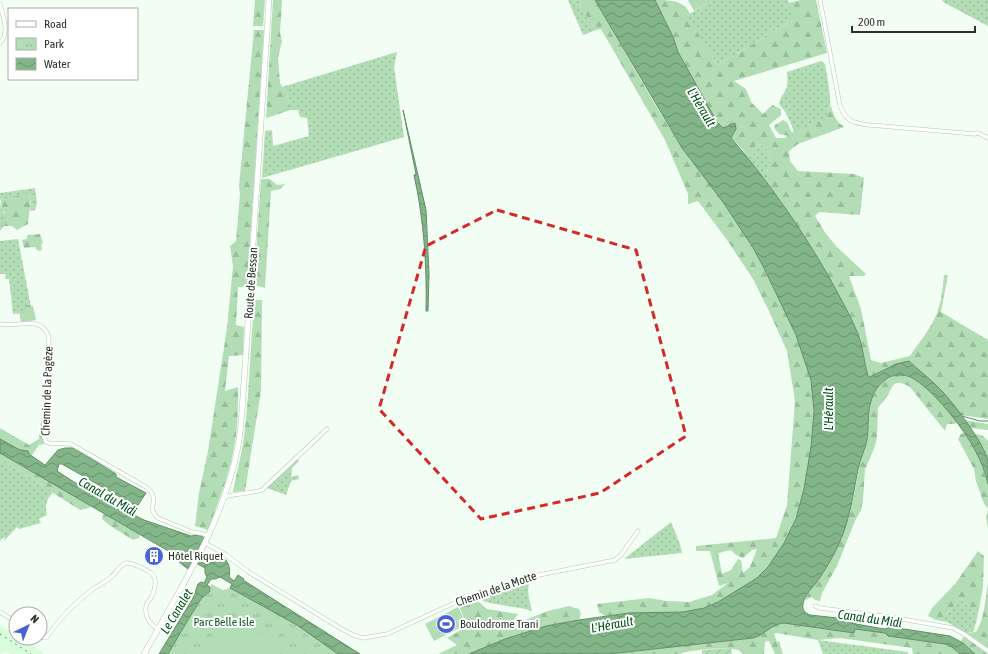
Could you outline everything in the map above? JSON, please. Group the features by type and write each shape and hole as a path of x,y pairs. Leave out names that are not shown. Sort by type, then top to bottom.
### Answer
{"main road":[{"name":"Route de Bessan","path":"144,654 209,536 225,495 240,438 269,0"}],"street":[{"path":"820,0 840,106 850,120 870,124 978,133 988,138"},
{"path":"0,4 6,32 0,43"},
{"name":"Chemin de la Pagèze","path":"0,324 39,324 46,329 49,337 44,437 46,442 50,444 71,444 146,487 154,496 152,510 154,515 192,532 209,536"},
{"path":"225,495 262,490 327,429"},
{"name":"Chemin de la Motte","path":"205,543 225,554 247,571 344,630 358,637 369,638 393,632 461,600 529,577 614,560 621,555 638,531"},
{"path":"48,636 58,622 90,592 108,580 124,564 128,563 134,564 151,573 155,577 153,595 147,603 146,611 151,624 158,629"},
{"path":"815,606 953,628 988,651"}],"highlighted area":[{"path":"497,210 636,250 686,436 600,493 481,519 379,409 426,246"}],"shaded area":[{"path":"0,625 8,630 8,646 34,646 46,654 11,654 4,651 0,654"}],"green space":[{"path":"255,0 265,0 263,26 253,26"},
{"path":"273,0 282,0 280,33 282,41 278,58 280,83 287,94 291,110 266,118"},
{"path":"568,0 578,0 589,21 596,30 583,35"},
{"path":"578,0 595,0 648,93 682,148 724,203 743,231 760,260 796,335 811,381 813,416 807,477 797,513 780,549 768,568 762,574 728,597 702,608 687,611 672,613 632,613 605,616 599,612 597,604 649,598 689,602 712,595 728,583 719,586 710,551 696,551 696,546 776,538 787,505 795,401 787,351 753,279 727,240 698,201 688,204 688,194 665,140 601,29 596,30 589,21","holes":["757,549 750,567 743,573 741,560 738,559 731,570 722,574 718,553 731,550 736,555 743,558 752,550"]},
{"path":"655,0 680,3 687,9 690,14 687,16 718,65 794,19 788,3 801,0 816,0 827,53 734,81 746,89 751,102 763,114 772,105 781,109 781,115 769,125 776,138 785,138 788,136 779,134 774,128 775,125 783,120 787,122 792,133 823,121 828,115 831,105 835,118 844,127 798,144 789,151 790,161 798,171 854,174 864,178 860,215 819,212 815,216 826,234 837,247 866,274 864,276 849,276 861,309 871,360 881,363 910,356 937,314 944,275 948,275 941,312 988,340 988,419 961,415 932,381 916,369 909,361 885,369 870,378 868,376 859,337 846,308 781,201 763,178 767,172 771,160 765,147 759,144 754,147 757,153 747,157 742,149 731,138 736,129 735,123 723,128 717,122 678,52 673,37"},
{"path":"688,0 713,0 694,11"},
{"path":"713,0 788,0 794,19 718,65 686,16"},
{"path":"942,0 988,0 988,26 945,3"},
{"path":"254,30 264,30 247,287 238,287 236,325 244,327 243,355 229,356 225,391 238,387 237,428 231,463 208,530 195,526 199,493 208,451 227,328 233,266 230,246 236,241 240,194 239,186"},
{"path":"397,52 394,67 404,137 262,178 265,131 272,130 273,146 309,136 307,118 300,117 298,110 291,110 287,94 282,87"},
{"path":"821,61 825,64 830,94 830,110 828,117 824,121 794,131 786,113 779,104 786,90 787,72"},
{"path":"759,144 765,147 771,160 767,172 763,178 747,157 756,153 754,147"},
{"path":"261,179 270,179 277,185 285,184 281,189 271,191 265,288 254,285"},
{"path":"35,188 37,203 35,210 30,211 31,197 28,194 7,199 2,198 0,201 0,193"},
{"path":"28,194 31,197 28,224 17,230 12,226 4,226 7,219 3,216 5,213 1,206 2,198"},
{"path":"0,203 7,219 0,231"},
{"path":"40,234 43,243 41,244 42,250 38,251 35,247 24,248 22,240 27,239 27,235"},
{"path":"18,239 32,312 13,314 9,279 6,279 5,274 0,274 0,241"},
{"path":"255,300 262,300 261,391 245,491 233,492 244,436"},
{"path":"27,305 33,306 36,320 21,322 19,312 27,310"},
{"path":"899,375 908,377 924,386 939,400 957,422 955,424 947,424 945,431 910,387 901,383 894,385 878,408 877,437 865,470 861,510 837,566 822,593 820,601 815,600 812,597 804,601 808,593 819,580 834,553 848,519 854,496 860,461 867,441 870,400 886,379"},
{"path":"964,420 988,424 988,430 970,428"},
{"path":"41,421 45,424 46,442 39,445 32,455 20,451 0,439 0,428 29,445 39,439"},
{"path":"967,432 980,460 988,484 988,508 984,504 976,481 974,469 958,439 961,434"},
{"path":"973,433 983,436 988,441 988,462"},
{"path":"0,453 91,506 80,510 53,493 49,488 0,460"},
{"path":"297,459 299,461 292,468 291,477 298,475 299,479 291,481 286,495 267,488"},
{"path":"0,460 49,488 53,493 47,503 47,515 39,519 41,523 19,529 17,527 4,541 5,537 1,539 0,542"},
{"path":"988,508 988,529 986,518"},
{"path":"105,514 140,534 139,538 133,540 109,525 102,519 103,515"},
{"path":"671,522 682,553 624,559"},
{"path":"978,551 984,556 983,587 978,614 960,598 943,619 936,620 928,616 932,608 955,584"},
{"path":"531,580 528,591 532,611 483,601 480,595 515,584"},
{"path":"988,583 988,649 966,633 976,632 979,626 984,608"},
{"name":"Parc Belle Isle","path":"211,584 223,590 230,588 236,590 297,625 338,654 168,654 201,599 210,591"},
{"path":"473,597 487,609 518,614 510,626 548,611 569,606 579,609 581,614 579,620 546,626 519,634 469,654 438,654 457,645 447,638 468,626 458,604"},
{"path":"960,598 978,614 973,632 966,633 947,622 936,620 943,619"},
{"name":"Boulodrome Trani","path":"458,607 467,624 434,641 425,624"},
{"path":"227,614 281,649 277,654 202,654"},
{"path":"784,623 854,633 855,629 886,633 888,636 945,644 952,647 960,654 913,654 912,648 840,638 818,640 776,633 774,634 777,642 779,641 783,654 775,654 769,641 765,642 764,654 743,654 738,650 718,648 680,654 609,654 753,638 775,625"},
{"path":"964,636 988,654 975,654 961,641"},
{"path":"818,640 908,652 908,654 823,654"},
{"path":"731,648 732,654 702,654 702,650"}],"water":[{"name":"L'Hérault","path":"595,0 655,0 673,37 678,52 717,122 723,128 735,123 736,129 731,138 783,205 829,277 858,334 868,376 870,377 896,364 909,361 943,392 967,422 986,454 988,462 988,484 981,462 970,441 947,410 929,391 912,378 902,375 889,377 879,385 870,403 867,440 859,465 844,531 826,568 805,597 803,606 804,611 810,615 856,620 856,624 884,629 891,627 950,636 963,643 975,654 960,654 952,647 945,644 888,636 885,633 855,629 854,633 784,623 775,625 761,635 753,638 609,654 469,654 505,639 546,626 629,613 683,612 704,608 718,602 757,578 768,567 784,543 796,518 804,489 811,447 814,411 811,380 796,335 752,246 723,202 682,148"},
{"path":"403,110 426,210 429,274 428,311 426,311 426,277 422,226 414,175 416,174"},
{"path":"0,439 20,450 28,451 29,454 45,465 58,450 74,448 116,474 116,477 146,493 138,505 134,505 62,464 59,464 57,471 74,482 103,496 121,506 126,511 144,520 191,536 200,535 204,538 194,558 207,565 211,562 216,562 221,556 228,563 230,571 229,577 234,581 238,575 244,579 243,580 360,654 338,654 297,625 230,588 232,584 220,577 211,579 207,585 210,587 210,591 201,599 168,654 159,654 193,598 198,584 201,582 204,583 207,577 205,568 192,561 188,569 174,558 170,552 0,453"}],"waterway":[{"path":"962,416 980,421 988,421"}],"railway":[{"path":"0,634 31,654"}],"place":[{"name":"Hôtel Riquet","path":"154,556"},
{"name":"Boulodrome Trani","path":"446,624"}],"water label":[{"name":"Canal du Midi","path":"108,496"},
{"name":"Le Canalet","path":"176,611"},
{"name":"Canal du Midi","path":"870,618"}]}
